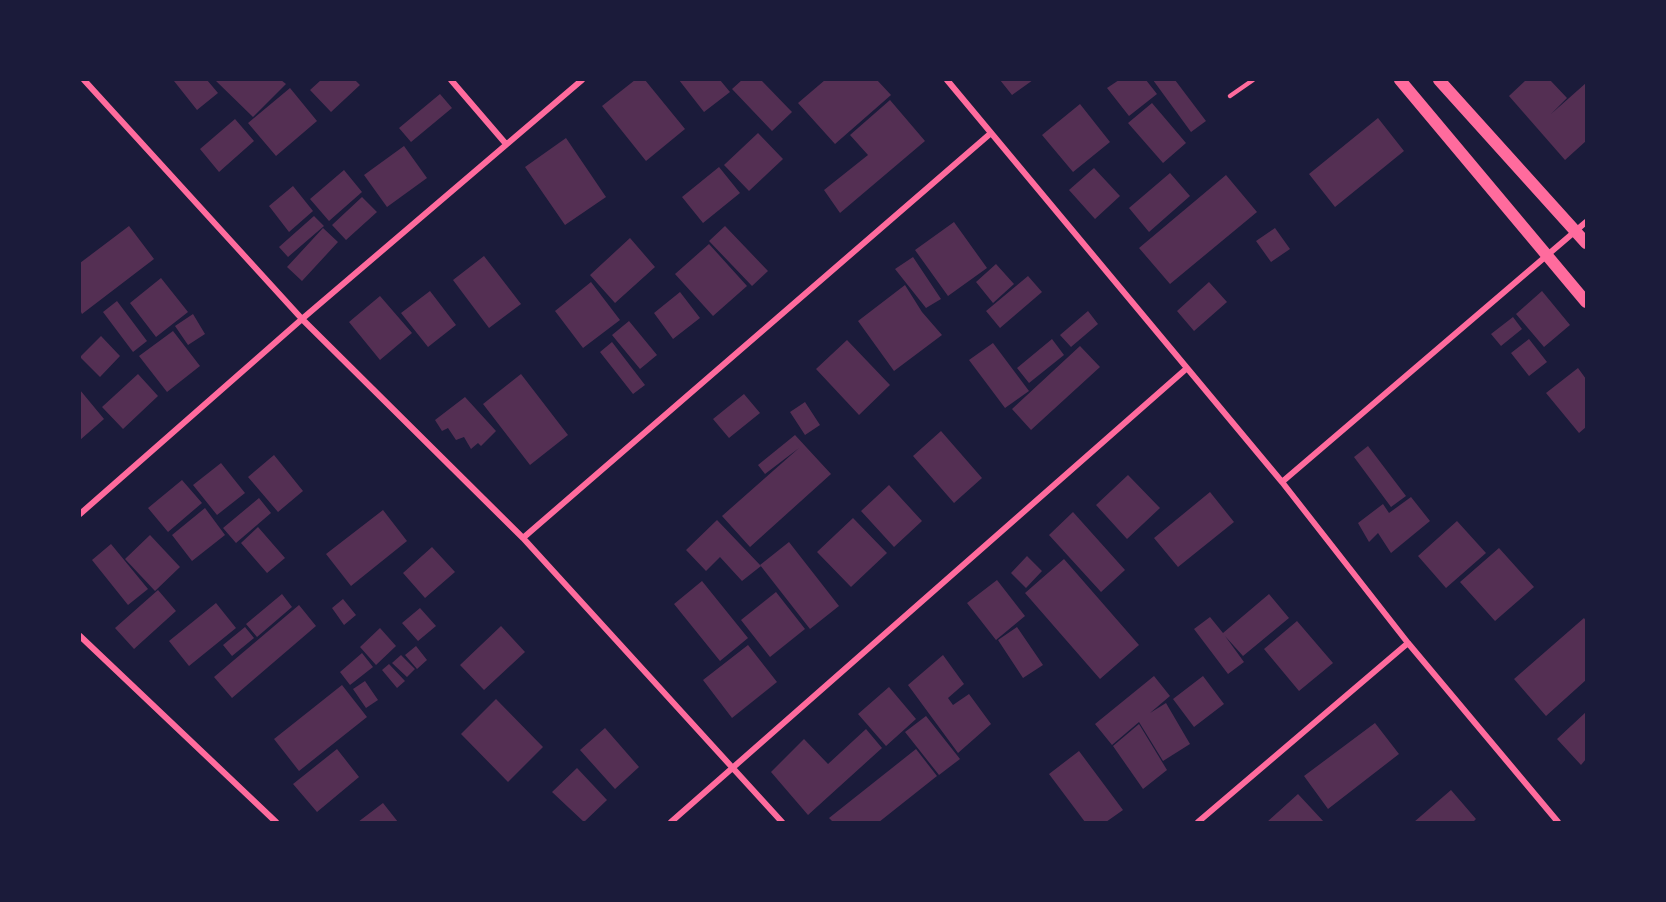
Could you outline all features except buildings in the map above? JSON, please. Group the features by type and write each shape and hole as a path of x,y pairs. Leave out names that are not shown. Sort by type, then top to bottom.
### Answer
{"main road":[{"path":"1400,80 1587,302"},
{"path":"1439,80 1587,243"}],"street":[{"path":"84,80 302,319 523,538 782,822"},
{"path":"451,80 506,144"},
{"path":"80,514 302,319 582,80"},
{"path":"946,80 1282,482 1408,643 1558,822"},
{"path":"523,538 991,133"},
{"path":"1282,482 1587,222"},
{"path":"671,822 1186,369"},
{"path":"80,636 276,822"},
{"path":"1198,822 1408,643"}],"lane":[{"path":"1230,96 1253,80"}]}
